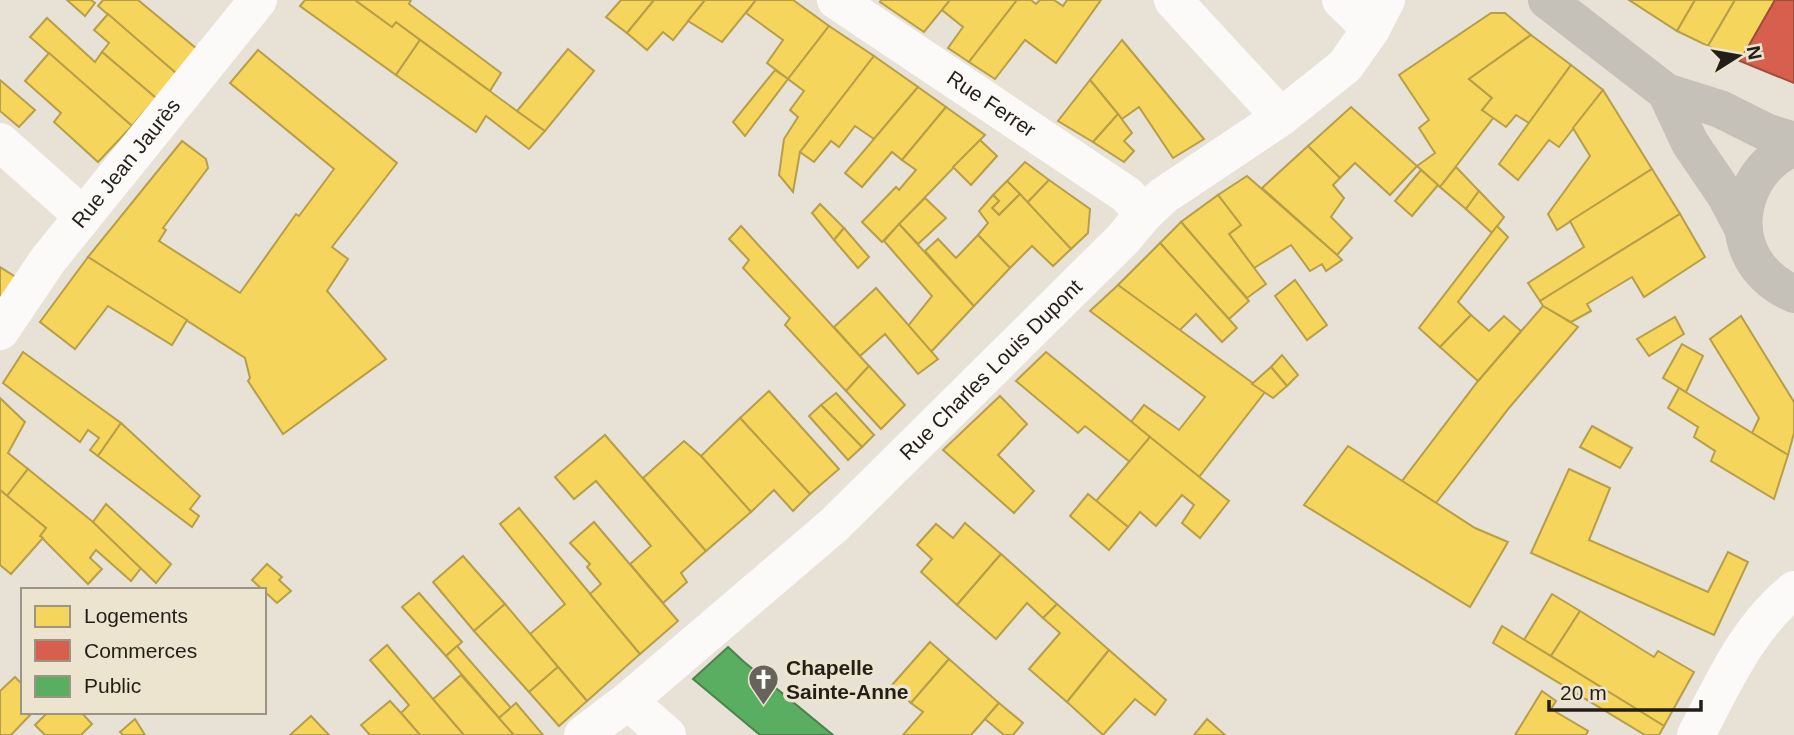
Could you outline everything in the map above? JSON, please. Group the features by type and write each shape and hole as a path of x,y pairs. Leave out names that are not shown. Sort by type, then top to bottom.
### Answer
{"main road":[{"path":"1547,0 1666,92 1720,109 1766,132 1794,141"},
{"path":"1666,92 1690,143 1726,196 1744,230 1750,254 1764,274 1790,299"},
{"path":"1744,230 1749,192 1758,175 1771,161 1794,148"}],"street":[{"name":"Rue Jean Jaurès","path":"0,331 48,260 258,0"},
{"name":"Rue Ferrer","path":"836,0 1127,195 1144,214"},
{"path":"1173,0 1281,117"},
{"path":"1341,0 1378,14"},
{"name":"Rue Charles Louis Dupont","path":"583,735 628,701 834,524 1123,239 1163,196 1281,117 1345,66 1378,14"},
{"path":"0,142 83,216"},
{"path":"1696,735 1746,640 1773,607 1794,590"},
{"path":"628,701 667,735"}],"building: Logements":[{"path":"67,0 91,0 95,3 85,16"},
{"path":"103,0 138,0 197,49 177,74 98,6"},
{"path":"305,0 355,0 392,27 396,22 420,40 396,75 300,6"},
{"path":"355,0 411,0 409,4 501,73 490,91 396,22 392,27"},
{"path":"621,0 654,0 627,33 606,17"},
{"path":"654,0 705,0 673,40 663,32 647,50 627,33"},
{"path":"705,0 756,0 722,42 688,21"},
{"path":"756,0 793,0 829,26 788,79 767,63 783,40 746,13"},
{"path":"950,0 924,32 880,2"},
{"path":"950,0 1017,0 969,62 948,48 963,27 942,10"},
{"path":"1017,0 1031,0 1036,4 1040,0 1054,0 1063,6 1067,0 1101,0 1056,63 1025,40 995,79 969,62"},
{"path":"1629,0 1695,0 1677,31"},
{"path":"1695,0 1735,0 1708,46 1677,31"},
{"path":"1735,0 1775,0 1740,61 1708,46"},
{"path":"1491,13 1505,13 1531,35 1469,79 1492,98 1482,110 1494,117 1440,187 1417,166 1435,153 1419,128 1429,120 1399,75"},
{"path":"108,14 177,74 156,98 102,52 109,43 94,30"},
{"path":"47,18 95,62 102,52 156,98 132,126 30,37"},
{"path":"829,26 874,56 800,152 793,192 779,175 784,139 798,117 790,110 804,91 788,79"},
{"path":"1531,35 1571,65 1529,123 1516,115 1506,127 1482,110 1492,98 1469,79"},
{"path":"420,40 545,131 529,149 486,116 476,132 396,75"},
{"path":"1122,40 1204,139 1173,158 1139,107 1122,119 1090,80"},
{"path":"568,49 594,71 545,131 517,111"},
{"path":"258,50 397,163 332,247 348,259 327,291 386,359 283,434 248,381 250,378 245,358 88,257 182,141 206,159 208,168 163,228 166,230 159,241 240,293 296,214 299,216 334,169 230,83"},
{"path":"49,53 132,126 98,162 54,122 61,113 25,81"},
{"path":"874,56 918,87 874,139 855,126 839,147 831,141 814,162 800,152"},
{"path":"1571,65 1603,90 1559,147 1549,140 1518,180 1499,164"},
{"path":"775,70 788,79 745,136 733,122"},
{"path":"0,80 35,110 19,127 0,111"},
{"path":"1090,80 1118,114 1093,142 1058,121"},
{"path":"918,87 946,107 902,160 892,152 862,187 845,173"},
{"path":"1603,90 1652,169 1557,230 1548,214 1590,156 1573,128"},
{"path":"946,107 985,135 882,242 862,222 896,187 899,190 916,170 902,160"},
{"path":"1351,107 1417,166 1390,195 1355,163 1340,178 1308,146"},
{"path":"1118,114 1132,133 1124,141 1134,151 1124,162 1093,142"},
{"path":"980,140 997,156 971,185 953,167"},
{"path":"1308,146 1340,178 1333,185 1344,198 1331,217 1352,238 1337,255 1262,188"},
{"path":"1025,162 1049,180 1027,203 1007,181"},
{"path":"1456,167 1479,191 1466,209 1440,187"},
{"path":"1652,169 1680,214 1540,301 1528,283 1584,247 1570,221"},
{"path":"1421,170 1438,185 1412,216 1395,201"},
{"path":"1247,176 1342,260 1326,271 1322,264 1310,271 1291,245 1254,268 1229,234 1241,225 1218,195"},
{"path":"1049,180 1090,209 1088,233 1071,249 1027,203"},
{"path":"1007,181 1020,194 999,215 992,208 999,201 993,195"},
{"path":"1479,191 1504,217 1492,233 1466,209"},
{"path":"1020,194 1071,249 1053,266 1032,246 1010,268 978,235 988,223 979,211 993,195 999,201 992,208 999,215"},
{"path":"1218,195 1241,225 1229,234 1266,284 1247,298 1181,222"},
{"path":"925,198 946,218 918,244 899,224"},
{"path":"820,204 844,228 834,240 812,213"},
{"path":"1680,214 1705,257 1644,297 1632,277 1587,304 1591,311 1571,322 1543,306 1540,301"},
{"path":"1181,222 1249,301 1229,319 1160,243"},
{"path":"899,224 974,306 931,352 908,326 932,296 884,241"},
{"path":"741,226 869,366 846,391 785,325 790,318 743,268 749,260 729,239"},
{"path":"1497,226 1508,237 1458,302 1471,315 1440,347 1419,328"},
{"path":"844,228 869,257 858,268 834,240"},
{"path":"978,235 1010,268 974,306 925,251 938,239 956,258"},
{"path":"1160,243 1237,328 1222,342 1196,314 1179,331 1118,285"},
{"path":"88,257 187,320 172,345 108,306 75,349 40,322"},
{"path":"0,267 19,279 0,304"},
{"path":"1295,280 1327,325 1307,340 1275,296"},
{"path":"1118,285 1265,392 1199,477 1131,422 1144,405 1179,430 1205,397 1090,311"},
{"path":"876,288 938,359 918,374 885,334 860,356 834,327"},
{"path":"1543,306 1578,327 1509,408 1436,503 1402,481 1478,381"},
{"path":"1471,315 1489,331 1504,316 1521,331 1478,381 1440,347"},
{"path":"1741,316 1794,402 1794,433 1788,455 1752,433 1759,418 1710,339"},
{"path":"1675,317 1684,334 1649,356 1637,339"},
{"path":"1682,344 1703,356 1686,392 1663,378"},
{"path":"23,352 121,423 98,456 90,450 99,438 88,430 80,442 3,383"},
{"path":"1046,352 1150,437 1130,462 1085,426 1078,433 1016,381"},
{"path":"1282,355 1298,375 1287,386 1271,367"},
{"path":"869,366 905,405 881,429 846,391"},
{"path":"1271,367 1287,386 1273,398 1252,384"},
{"path":"1679,388 1788,455 1774,499 1711,461 1715,451 1694,437 1698,427 1668,408"},
{"path":"769,391 839,469 810,494 740,418"},
{"path":"836,393 874,435 862,447 821,405"},
{"path":"1000,396 1027,424 998,455 1034,491 1014,513 943,450"},
{"path":"0,398 25,422 8,453 28,469 7,496 0,490"},
{"path":"821,405 862,447 848,460 809,416"},
{"path":"740,418 810,494 793,511 774,490 751,512 701,456"},
{"path":"121,423 200,496 190,509 199,516 192,527 98,456"},
{"path":"1592,426 1632,448 1620,468 1580,447"},
{"path":"605,435 706,551 681,573 687,582 663,603 630,564 651,546 596,481 574,499 555,477"},
{"path":"1150,437 1229,501 1200,538 1182,523 1194,505 1182,495 1156,526 1140,512 1128,527 1096,501"},
{"path":"684,441 751,512 706,551 643,478"},
{"path":"1348,446 1475,528 1508,542 1470,607 1304,505"},
{"path":"28,469 93,522 141,568 131,581 96,550 90,558 102,569 88,584 40,536 46,528 7,496"},
{"path":"1569,469 1610,488 1589,540 1708,592 1728,552 1748,562 1714,635 1531,553"},
{"path":"0,490 46,528 40,536 43,538 11,574 0,565"},
{"path":"1088,494 1128,527 1109,550 1070,516"},
{"path":"106,504 171,564 156,583 93,522"},
{"path":"519,508 640,654 587,701 530,634 565,604 500,524"},
{"path":"594,522 678,621 640,654 590,594 601,584 587,567 590,564 570,543"},
{"path":"965,523 1001,554 957,605 921,572 932,559 917,545 936,524 953,538"},
{"path":"1001,554 1057,604 1043,618 1027,603 996,639 957,605"},
{"path":"463,556 505,604 474,631 433,582"},
{"path":"267,564 282,577 279,580 291,591 277,603 266,593 266,588 261,588 252,580"},
{"path":"419,593 462,642 446,656 402,607"},
{"path":"1552,594 1580,611 1551,656 1524,640"},
{"path":"505,604 558,667 529,692 474,631"},
{"path":"1057,604 1109,650 1067,702 1029,669 1060,633 1043,618"},
{"path":"1580,611 1654,657 1658,651 1694,672 1664,726 1551,656"},
{"path":"1502,626 1664,726 1659,735 1645,735 1493,643"},
{"path":"930,642 949,659 911,703 892,685"},
{"path":"387,645 464,735 420,735 401,713 409,705 370,660"},
{"path":"457,646 511,708 499,718 446,656"},
{"path":"1109,650 1166,700 1155,715 1135,699 1103,735 1067,702"},
{"path":"949,659 999,703 971,735 903,735 923,712 911,703"},
{"path":"558,667 587,701 559,726 529,692"},
{"path":"461,675 514,735 464,735 433,699"},
{"path":"15,677 21,683 21,714 31,714 11,735 0,735 0,691"},
{"path":"1542,691 1556,701 1551,709 1588,731 1586,735 1515,735"},
{"path":"390,701 420,735 370,735 361,725"},
{"path":"516,703 543,735 514,735 499,718"},
{"path":"999,703 1023,723 1013,735 1004,735 985,719"},
{"path":"46,714 83,714 92,724 81,735 45,735 35,725"},
{"path":"311,716 329,735 290,735"},
{"path":"135,719 145,735 123,735 120,732"},
{"path":"1207,719 1225,735 1194,735"}],"building: Commerces":[{"path":"1775,0 1794,0 1794,83 1740,61"}],"building: Public":[{"name":"Chapelle Sainte-Anne","path":"728,647 833,735 760,735 693,679"}],"place":[{"name":"Chapelle Sainte-Anne","path":"763,707"}]}
